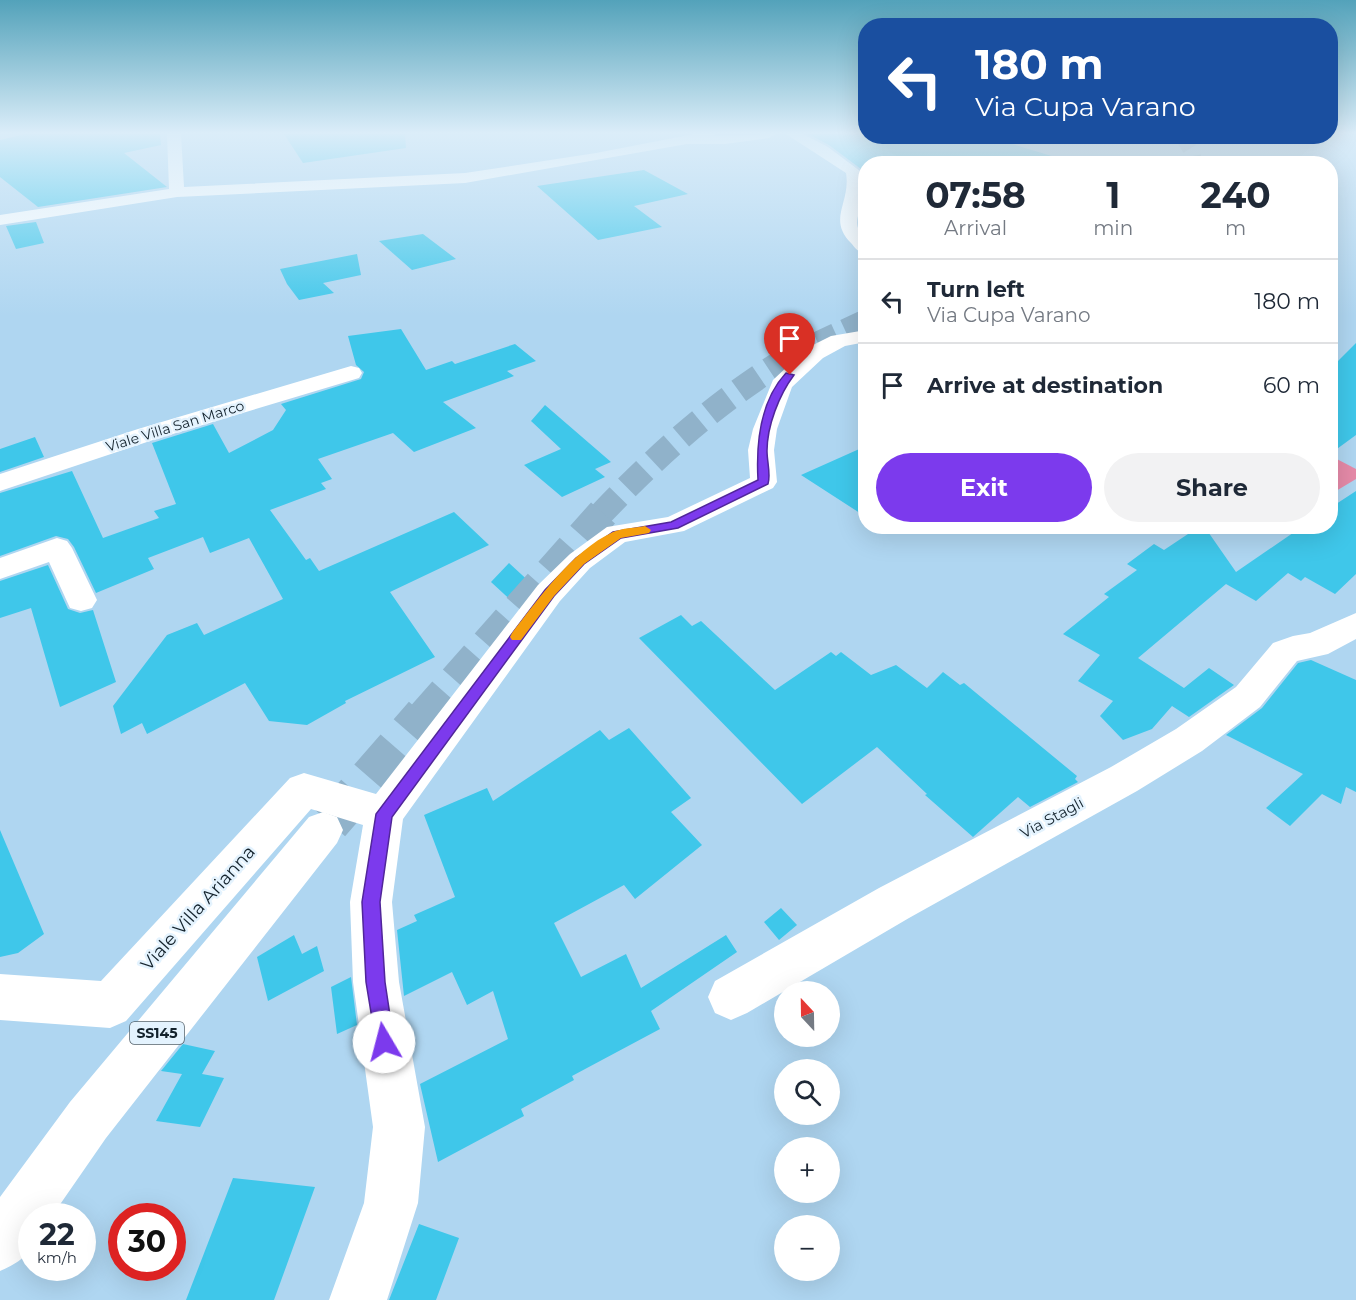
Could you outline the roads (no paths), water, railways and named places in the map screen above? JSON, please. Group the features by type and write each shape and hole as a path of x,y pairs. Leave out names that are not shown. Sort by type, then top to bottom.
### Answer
{"main road":[{"path":"0,220 160,195"},
{"path":"854,195 847,221 849,232 858,241"},
{"path":"358,1300 391,1203 399,1127 376,982 371,902 384,814 549,593 580,561 617,534 674,525 764,482 762,450 765,429 781,385 815,354 839,341 858,337"},
{"name":"Viale Villa San Marco","path":"0,483 147,434 351,373"},
{"path":"0,569 57,548 81,600"},
{"name":"Via Stagli","path":"731,997 894,903 1124,779 1189,740 1240,705 1285,652 1293,648 1316,645 1356,625"},
{"name":"Viale Villa Arianna","path":"0,997 110,1005 304,790 384,814"},
{"name":"SS145","path":"0,1244 88,1120 323,830"}],"tunnel":[{"path":"791,356 858,323"},
{"path":"601,514 645,469 716,408 793,355"},
{"path":"423,716 603,513"},
{"path":"330,823 424,715"}]}
